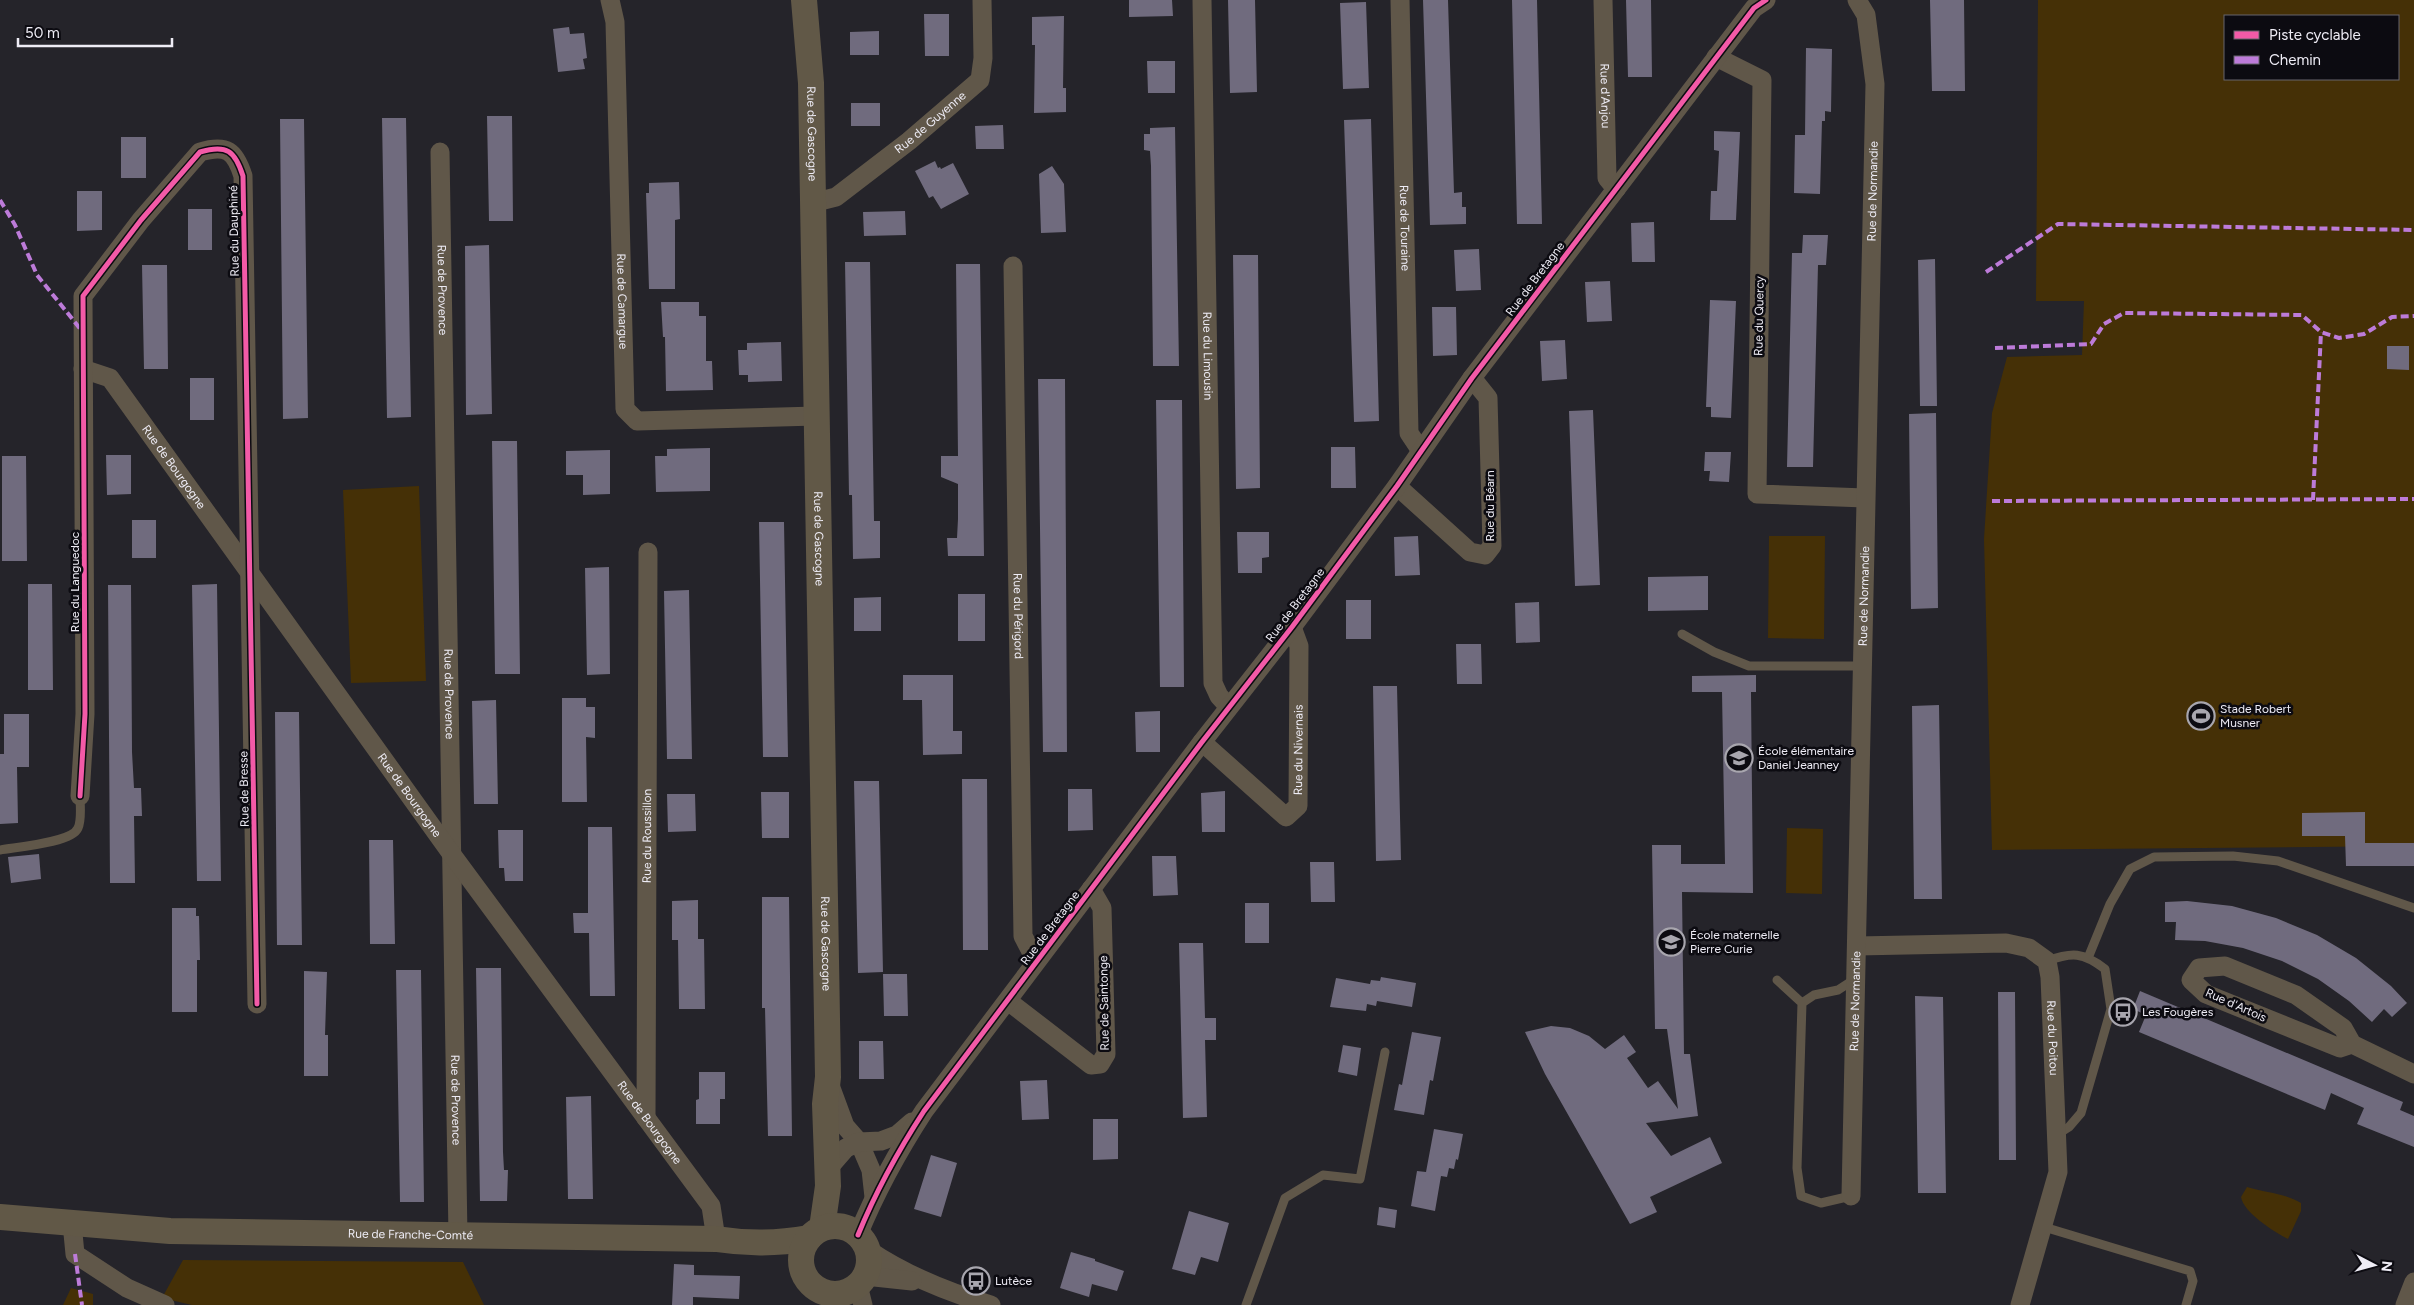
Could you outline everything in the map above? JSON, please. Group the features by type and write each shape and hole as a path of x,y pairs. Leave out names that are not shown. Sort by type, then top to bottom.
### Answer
{"street":[{"name":"Rue de Camargue","path":"610,0 615,22 625,409 637,421 816,416"},
{"name":"Rue de Gascogne","path":"804,0 811,83 828,1077 825,1104 828,1186 815,1233"},
{"name":"Rue de Guyenne","path":"812,203 836,197 909,141 980,80 983,58 982,0"},
{"name":"Rue du Limousin","path":"1202,0 1214,683 1219,696 1228,707"},
{"name":"Rue de Touraine","path":"1400,0 1408,433 1421,451"},
{"name":"Rue d'Anjou","path":"1603,0 1607,178 1616,189"},
{"name":"Rue de Bretagne","path":"862,1242 874,1197 893,1160 924,1111 1228,707 1292,627 1397,486 1472,378 1754,8 1766,0"},
{"name":"Rue de Normandie","path":"1851,1196 1875,84 1866,15 1857,0"},
{"name":"Rue du Quercy","path":"1716,57 1762,80 1757,494 1865,498"},
{"name":"Rue du Dauphiné","path":"83,368 83,296 142,220 200,152 212,148 227,151 237,157 243,176 250,574"},
{"name":"Rue de Provence","path":"440,152 458,1236"},
{"name":"Rue du Périgord","path":"1013,266 1023,936 1036,961"},
{"name":"Rue de Bourgogne","path":"83,368 110,378 452,856 711,1206 716,1239"},
{"name":"Rue du Languedoc","path":"80,796 85,714 83,368"},
{"name":"Rue du Béarn","path":"1397,486 1470,552 1485,555 1492,546 1488,398 1472,378"},
{"name":"Rue du Roussillon","path":"646,1118 648,552"},
{"name":"Rue de Bresse","path":"250,574 257,1004"},
{"name":"Rue du Nivernais","path":"1202,742 1286,816 1298,806 1298,646 1292,627"},
{"name":"Rue de Saintonge","path":"1008,1001 1091,1065 1100,1064 1106,1054 1102,908 1091,889"},
{"path":"1856,946 2006,943 2029,948 2047,961"},
{"name":"Rue du Poitou","path":"2020,1305 2044,1227 2058,1172 2058,1134 2050,977 2047,961"},
{"name":"Rue d'Artois","path":"2352,1044 2340,1048 2206,994 2191,980 2199,968 2225,966 2277,986 2296,995 2344,1028 2352,1044 2414,1074"},
{"name":"Rue de Gascogne","path":"828,1077 833,1098 845,1126 859,1142 871,1170 874,1197"},
{"path":"826,1171 846,1148 859,1142 881,1141 897,1135 924,1111"},
{"name":"Rue de Franche-Comté","path":"0,1217 170,1231 716,1239 749,1244 781,1255 801,1267"},
{"path":"72,1223 74,1254 127,1288 165,1305"},
{"path":"928,1283 849,1291 834,1299 809,1284 801,1267 801,1254 815,1233 841,1226 885,1262 928,1283 991,1305"},
{"name":"Rue de Franche-Comté","path":"749,1244 781,1243 815,1233"},
{"path":"862,1242 868,1266 862,1289"},
{"path":"2405,1305 2414,1282"}],"lane":[{"path":"1682,634 1714,652 1749,666 1861,666"},
{"path":"0,850 45,843 73,835 79,827 80,796"},
{"path":"2088,958 2110,904 2130,869 2154,857 2233,856 2278,861 2374,896 2414,908"},
{"path":"2047,961 2067,954 2088,958 2105,970 2110,1009 2081,1112 2069,1127 2058,1134"},
{"path":"1802,1003 1814,995 1838,990 1855,979"},
{"path":"1777,980 1802,1003 1797,1168 1800,1196 1821,1203 1851,1196"},
{"path":"1246,1305 1285,1198 1323,1175 1360,1179 1384,1052"},
{"path":"2044,1227 2190,1271 2193,1281 2186,1305"}],"shaded area":[{"path":"2038,0 2414,0 2414,846 1992,850 1984,539 1992,413 2007,357 2082,355 2084,301 2036,301"},
{"path":"419,486 426,681 351,683 343,490"},
{"path":"1769,536 1825,536 1824,639 1768,638"},
{"path":"1787,828 1823,829 1822,894 1786,893"},
{"path":"2247,1187 2281,1195 2301,1203 2301,1211 2288,1239 2268,1227 2247,1209 2241,1197"},
{"path":"183,1260 463,1262 484,1305 192,1305 162,1298"},
{"path":"71,1288 93,1294 93,1305 63,1305"}],"building":[{"path":"1129,0 1172,0 1173,16 1129,17"},
{"path":"1228,0 1255,0 1257,92 1230,93"},
{"path":"1423,0 1448,0 1454,193 1462,192 1462,207 1466,207 1466,224 1430,225"},
{"path":"1512,0 1537,0 1542,224 1517,224"},
{"path":"1626,0 1651,0 1652,77 1628,77"},
{"path":"1930,0 1964,0 1965,91 1932,91"},
{"path":"1366,2 1369,88 1343,89 1340,3"},
{"path":"924,14 949,14 949,56 925,56"},
{"path":"1064,16 1063,88 1066,88 1066,112 1034,113 1035,45 1032,45 1032,17"},
{"path":"569,27 570,34 584,33 587,58 583,59 585,69 558,72 553,29"},
{"path":"879,31 879,55 850,55 850,32"},
{"path":"1806,48 1832,49 1831,112 1825,111 1825,121 1822,121 1820,194 1794,193 1795,135 1805,135"},
{"path":"1147,61 1175,61 1175,93 1148,93"},
{"path":"851,103 880,103 880,126 851,126"},
{"path":"487,116 512,116 513,221 489,221"},
{"path":"382,118 406,118 411,417 387,418"},
{"path":"280,119 304,119 308,418 283,419"},
{"path":"1371,119 1379,421 1354,422 1344,120"},
{"path":"1003,125 1004,149 976,149 975,126"},
{"path":"1175,127 1179,366 1153,366 1151,166 1150,151 1144,150 1144,134 1150,134 1150,128"},
{"path":"1714,131 1740,132 1736,220 1710,220 1711,191 1717,191 1719,151 1714,150"},
{"path":"121,137 146,137 146,178 121,178"},
{"path":"935,161 938,168 940,167 941,169 953,163 969,194 941,209 933,196 929,198 915,171"},
{"path":"1052,166 1064,184 1066,232 1041,233 1039,174"},
{"path":"679,182 680,219 675,220 675,289 649,289 646,193 649,193 649,183"},
{"path":"77,191 102,191 102,230 77,231"},
{"path":"188,209 212,209 212,250 188,250"},
{"path":"905,211 906,235 864,236 863,212"},
{"path":"1654,222 1655,262 1632,262 1631,223"},
{"path":"1803,235 1828,235 1826,265 1818,265 1813,467 1787,467 1792,253 1802,253"},
{"path":"489,245 492,414 466,415 465,246"},
{"path":"1479,249 1481,290 1456,291 1454,250"},
{"path":"1233,255 1258,255 1260,488 1236,489"},
{"path":"1935,259 1937,406 1920,406 1918,260"},
{"path":"845,262 870,262 874,521 880,521 880,558 853,559 852,495 849,495"},
{"path":"956,264 980,264 984,556 948,556 947,538 957,538 958,484 941,477 941,456 958,456"},
{"path":"142,265 167,265 168,369 144,369"},
{"path":"1610,281 1612,321 1587,322 1585,282"},
{"path":"1710,300 1736,301 1731,418 1711,417 1711,407 1706,407"},
{"path":"661,302 699,302 699,316 706,316 706,361 712,361 713,390 666,391 665,337 663,337"},
{"path":"1432,307 1456,307 1457,355 1433,356"},
{"path":"1565,340 1567,379 1542,381 1540,341"},
{"path":"781,342 782,381 748,382 748,375 739,375 738,350 747,350 747,343"},
{"path":"2387,346 2409,346 2409,370 2387,369"},
{"path":"190,378 214,378 214,420 190,420"},
{"path":"1038,379 1065,379 1067,752 1043,752"},
{"path":"1156,400 1182,400 1184,687 1160,687"},
{"path":"1593,410 1600,585 1575,586 1569,411"},
{"path":"1936,413 1938,608 1911,609 1909,414"},
{"path":"492,441 517,441 520,674 495,674"},
{"path":"1331,447 1355,447 1356,488 1331,488"},
{"path":"710,448 710,491 656,492 655,456 667,456 667,449"},
{"path":"610,450 610,494 583,495 583,475 566,475 566,451"},
{"path":"1705,452 1731,452 1729,482 1709,481 1710,471 1704,471"},
{"path":"106,455 131,455 131,494 107,495"},
{"path":"2,456 26,456 27,561 2,561"},
{"path":"132,520 156,520 156,558 132,558"},
{"path":"759,522 784,522 788,757 763,757"},
{"path":"1237,532 1269,532 1269,557 1262,558 1262,573 1238,573"},
{"path":"1418,536 1420,575 1395,576 1394,537"},
{"path":"609,567 610,674 587,675 585,568"},
{"path":"1708,576 1708,610 1648,611 1648,577"},
{"path":"28,584 52,584 53,690 28,690"},
{"path":"217,584 221,881 197,881 192,585"},
{"path":"108,585 131,585 132,752 134,788 141,788 142,816 134,816 135,883 110,883"},
{"path":"689,590 692,759 667,759 664,591"},
{"path":"958,594 985,594 985,641 958,641"},
{"path":"881,597 881,631 854,631 854,598"},
{"path":"1346,600 1371,600 1371,639 1346,639"},
{"path":"1539,602 1540,642 1516,643 1515,603"},
{"path":"1456,644 1481,644 1482,684 1457,684"},
{"path":"903,675 953,675 953,731 962,731 962,754 923,755 922,700 903,700"},
{"path":"1756,675 1756,692 1751,692 1753,893 1682,892 1684,1054 1690,1054 1698,1116 1646,1123 1671,1156 1710,1137 1722,1163 1650,1197 1657,1212 1630,1224 1545,1074 1525,1032 1551,1026 1570,1028 1589,1036 1605,1049 1624,1035 1636,1052 1627,1058 1648,1088 1658,1081 1678,1109 1667,1029 1655,1029 1652,845 1681,845 1681,864 1725,864 1722,692 1692,692 1692,676"},
{"path":"1373,686 1397,686 1401,860 1376,861"},
{"path":"562,698 586,698 586,707 595,707 595,738 586,737 587,802 562,802"},
{"path":"496,700 498,804 474,804 472,701"},
{"path":"1939,705 1942,899 1914,899 1912,706"},
{"path":"1160,711 1160,752 1136,752 1135,712"},
{"path":"275,712 299,712 302,945 277,945"},
{"path":"4,714 29,714 29,767 17,767 18,823 0,824 0,754 4,754"},
{"path":"962,779 987,779 988,950 963,950"},
{"path":"854,781 879,781 883,972 858,973"},
{"path":"1068,789 1092,789 1093,830 1068,831"},
{"path":"1225,791 1225,832 1202,832 1201,793"},
{"path":"761,792 789,792 789,838 762,838"},
{"path":"667,794 695,794 696,831 668,832"},
{"path":"2365,812 2365,843 2414,843 2414,866 2346,866 2345,836 2302,836 2302,813"},
{"path":"588,827 612,827 615,996 590,996 589,933 574,933 573,913 588,913"},
{"path":"498,830 523,830 523,881 505,881 504,868 499,868"},
{"path":"369,840 393,840 395,944 370,944"},
{"path":"39,854 41,879 11,883 8,857"},
{"path":"1152,856 1176,856 1178,895 1153,896"},
{"path":"1310,862 1334,862 1335,902 1311,902"},
{"path":"762,897 789,897 792,1136 768,1136 765,1008 762,1008"},
{"path":"698,900 698,939 704,939 705,1009 679,1009 678,940 672,940 672,901"},
{"path":"2187,901 2232,906 2276,918 2317,935 2356,958 2391,986 2407,1003 2392,1017 2384,1009 2372,1022 2349,1001 2318,979 2282,961 2243,948 2205,941 2175,940 2176,922 2165,922 2165,902"},
{"path":"1245,903 1269,903 1269,943 1245,943"},
{"path":"172,908 196,908 196,916 199,916 200,960 197,960 197,1012 172,1012"},
{"path":"1179,943 1203,943 1205,1018 1216,1018 1216,1040 1205,1040 1207,1117 1183,1118"},
{"path":"476,968 501,968 503,1152 504,1170 508,1170 507,1201 480,1201"},
{"path":"396,970 421,970 424,1202 400,1202"},
{"path":"304,971 327,972 325,1035 328,1035 328,1076 304,1076"},
{"path":"883,974 907,974 908,1016 884,1016"},
{"path":"1381,977 1416,983 1412,1007 1377,1001 1376,1006 1367,1004 1366,1011 1330,1007 1336,978 1370,984 1371,980 1380,981"},
{"path":"2140,991 2403,1102 2400,1110 2414,1116 2414,1147 2357,1124 2364,1108 2331,1093 2325,1110 2139,1032 2146,1015 2133,1009"},
{"path":"1998,992 2015,992 2016,1160 1999,1160"},
{"path":"1915,996 1943,997 1946,1193 1918,1193"},
{"path":"1412,1032 1441,1037 1433,1081 1430,1080 1424,1115 1394,1110 1399,1084 1402,1085"},
{"path":"859,1041 883,1041 884,1079 859,1079"},
{"path":"1343,1045 1361,1048 1357,1076 1338,1072"},
{"path":"699,1072 725,1072 725,1099 720,1099 720,1124 696,1124 696,1100 699,1099"},
{"path":"1047,1080 1049,1119 1022,1120 1020,1081"},
{"path":"591,1096 593,1199 568,1199 566,1097"},
{"path":"1093,1119 1118,1119 1118,1159 1093,1160"},
{"path":"1434,1129 1463,1134 1458,1160 1456,1159 1454,1169 1449,1168 1447,1177 1441,1176 1435,1211 1411,1206 1417,1171 1426,1172"},
{"path":"931,1155 957,1163 941,1217 914,1209"},
{"path":"1379,1207 1397,1210 1395,1228 1377,1225"},
{"path":"1189,1211 1229,1223 1218,1262 1201,1257 1195,1275 1172,1269"},
{"path":"1071,1252 1095,1259 1095,1261 1124,1271 1117,1291 1092,1284 1089,1297 1060,1288"},
{"path":"674,1264 694,1265 694,1275 740,1276 739,1299 693,1297 693,1305 672,1305"}],"marked path":[{"path":"0,200 15,225 37,275 82,331"},
{"path":"1986,272 2058,224 2414,230"},
{"path":"1995,348 2091,344 2104,324 2124,313 2302,315 2321,332 2339,338 2364,334 2392,317 2414,316"},
{"path":"2313,500 2321,332"},
{"path":"1992,501 2414,499"},
{"path":"75,1254 82,1305"}],"cycle path":[{"path":"858,1235 888,1172 924,1111 1202,742 1292,627 1397,486 1472,378 1754,8 1766,0"},
{"path":"80,796 85,714 83,296 141,220 200,152 223,149 233,155 243,176 257,1004"}],"place":[{"name":"Stade Robert Musner","path":"2201,716"},
{"name":"École élémentaire Daniel Jeanney","path":"1739,758"},
{"name":"École maternelle Pierre Curie","path":"1671,942"},
{"name":"Les Fougères","path":"2123,1012"},
{"name":"Lutèce","path":"976,1281"}]}
